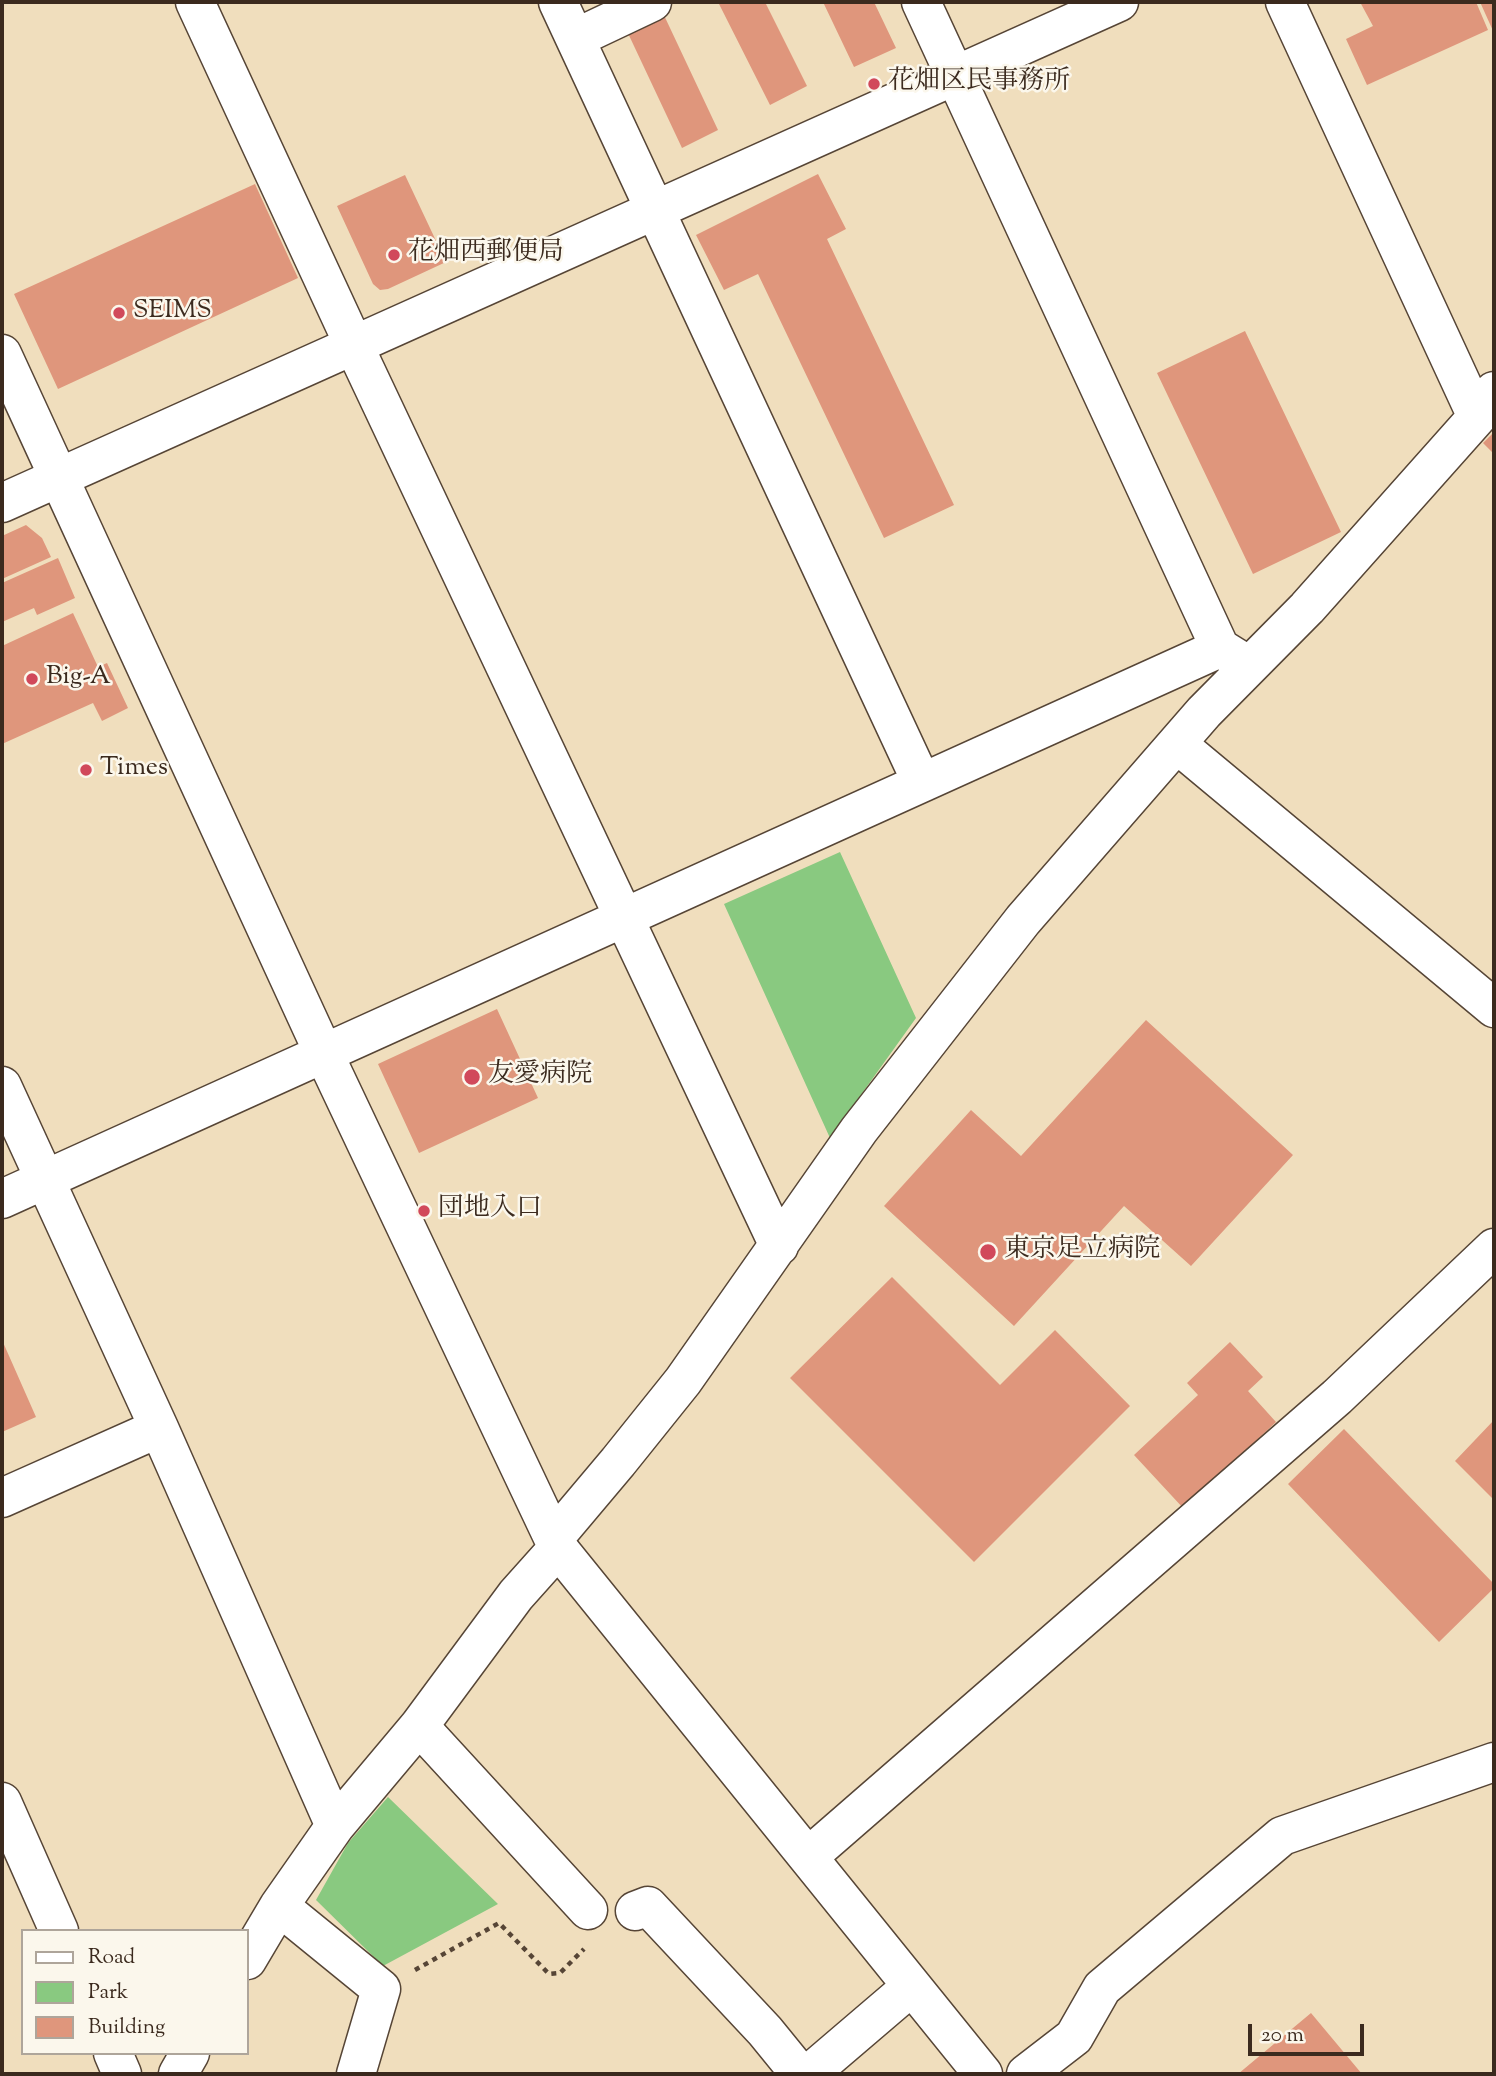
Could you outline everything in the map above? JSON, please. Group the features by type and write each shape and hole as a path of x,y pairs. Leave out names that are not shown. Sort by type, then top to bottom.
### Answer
{"street":[{"path":"195,2 354,346 779,1246"},
{"path":"558,2 921,781"},
{"path":"576,38 652,2"},
{"path":"921,2 1234,657"},
{"path":"2,503 1119,2"},
{"path":"2,1199 921,781 1234,657 1307,608 1485,404 1285,2"},
{"path":"2,354 324,1054 556,1543 983,2074"},
{"path":"248,1958 279,1906 335,1826 419,1726 516,1595 683,1381 859,1130 1023,920 1178,744 1234,657"},
{"path":"1178,744 1494,1007"},
{"path":"2,1086 159,1428 335,1826"},
{"path":"808,1857 1337,1397 1494,1248"},
{"path":"2,1498 159,1428"},
{"path":"419,1726 588,1928"},
{"path":"1026,2074 1073,2037 1102,1988 1282,1836 1494,1762"},
{"path":"2,1802 57,1929"},
{"path":"279,1906 381,1989 356,2074"},
{"path":"635,1911 648,1906 765,2031 800,2074"},
{"path":"809,2074 912,1986"},
{"path":"114,2055 122,2074"},
{"path":"178,2074 189,2055"}],"path":[{"path":"381,1989 499,1923 549,1974 560,1973 588,1928"}],"green space":[{"path":"840,852 916,1018 830,1138 724,904"},
{"path":"388,1797 498,1904 383,1966 316,1900 348,1843"}],"building":[{"path":"718,2 765,2 807,86 770,105"},
{"path":"823,2 874,2 896,48 854,67"},
{"path":"1360,2 1476,2 1488,30 1367,85 1346,39 1373,26"},
{"path":"1480,2 1494,2 1494,33"},
{"path":"662,11 718,130 682,148 626,29"},
{"path":"818,174 846,229 827,239 954,505 884,538 758,274 724,290 696,235"},
{"path":"405,175 446,262 388,289 380,290 373,284 337,206"},
{"path":"255,184 298,278 58,389 14,294"},
{"path":"1245,331 1341,532 1253,574 1157,373"},
{"path":"1494,432 1494,454 1483,443"},
{"path":"26,525 42,538 51,557 2,579 2,536"},
{"path":"58,558 75,598 37,615 34,608 2,622 2,583"},
{"path":"73,613 98,667 107,663 128,708 102,721 93,703 2,744 2,646"},
{"path":"497,1009 538,1098 419,1153 378,1064"},
{"path":"1146,1020 1293,1155 1191,1266 1124,1206 1014,1326 884,1206 971,1110 1021,1156"},
{"path":"892,1277 1000,1385 1055,1330 1130,1406 974,1562 790,1378"},
{"path":"2,1340 36,1417 2,1432"},
{"path":"1230,1342 1263,1377 1248,1391 1276,1422 1184,1509 1134,1455 1198,1395 1187,1383"},
{"path":"1494,1420 1494,1500 1455,1461"},
{"path":"1344,1429 1494,1584 1494,1588 1439,1642 1288,1484"},
{"path":"1311,2013 1362,2074 1238,2074"}],"place":[{"name":"花畑区民事務所","path":"874,84"},
{"name":"花畑西郵便局","path":"394,255"},
{"name":"SEIMS","path":"119,313"},
{"name":"Big-A","path":"32,679"},
{"name":"Times","path":"86,770"},
{"name":"友愛病院","path":"472,1077"},
{"name":"団地入口","path":"424,1211"},
{"name":"東京足立病院","path":"988,1252"}]}
